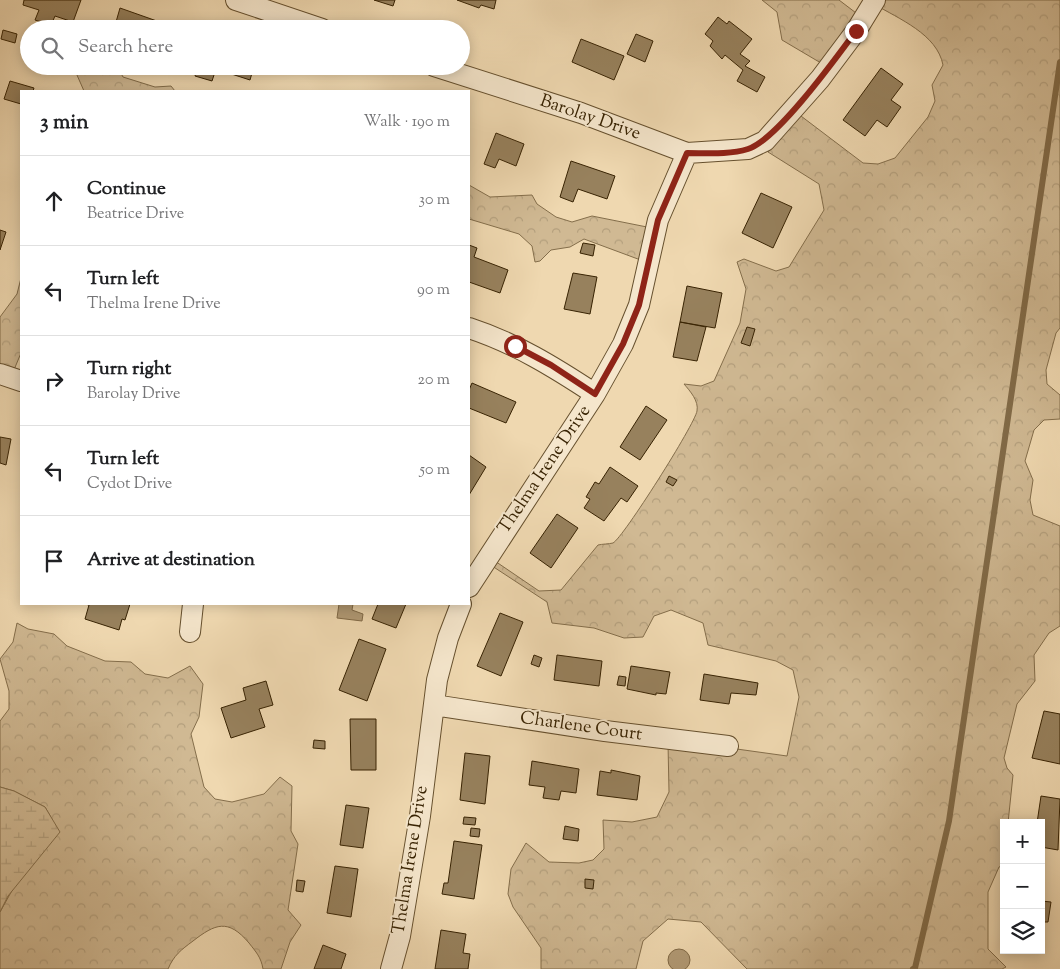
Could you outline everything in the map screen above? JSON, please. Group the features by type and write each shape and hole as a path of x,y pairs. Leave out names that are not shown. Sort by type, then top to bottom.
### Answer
{"street":[{"path":"236,0 295,20"},
{"name":"Barolay Drive","path":"462,75 581,113 687,153 748,149 766,140 820,79 856,31 875,0"},
{"name":"Thelma Irene Drive","path":"470,585 595,394 623,344 639,305 658,220 687,153"},
{"path":"470,328 515,346 551,365 595,394"},
{"path":"0,374 20,382"},
{"path":"190,632 193,605"},
{"name":"Thelma Irene Drive","path":"391,969 400,936 420,816 437,680 446,646 461,605"},
{"name":"Charlene Court","path":"434,705 605,731 728,746"}],"green space":[{"path":"762,0 839,0 860,16 826,66 782,40 777,12"},
{"path":"874,0 1060,0 1060,328 1056,333 1046,370 1047,384 1060,395 1060,419 1044,420 1034,430 1025,461 1033,480 1030,500 1033,515 1060,526 1060,626 1049,633 1034,655 1035,681 1017,704 1004,758 1007,768 1013,775 1008,819 1000,819 1000,867 988,892 988,949 1006,967 1002,969 747,969 701,922 668,919 643,941 636,969 541,969 541,948 513,907 508,894 511,869 526,843 549,862 579,863 593,860 604,849 603,820 632,822 657,817 669,792 668,743 672,740 787,756 799,697 793,670 776,661 708,645 703,623 671,610 654,616 643,637 624,638 594,628 552,623 547,602 486,562 489,557 539,591 561,590 598,545 613,543 630,522 672,457 697,411 695,400 684,384 701,386 714,381 740,323 746,289 737,262 744,259 776,271 789,267 824,210 819,184 768,152 797,113 863,163 878,164 895,158 928,117 935,101 932,85 943,65 939,54 933,44 916,28 874,4"},
{"path":"77,75 122,75 123,77 155,87 171,86 174,90 84,90"},
{"path":"470,186 490,197 532,195 537,204 556,217 572,222 592,216 652,228 646,262 584,239 570,247 551,250 540,261 535,262 532,246 519,234 470,219"},
{"path":"20,282 20,355 11,377 0,375 0,317 17,294"},
{"path":"17,623 28,629 54,634 67,646 105,661 131,662 145,674 168,678 190,666 203,684 199,717 191,734 204,787 215,799 232,802 264,794 280,777 292,786 291,831 298,844 288,910 301,925 290,942 281,969 263,969 258,955 249,943 234,930 221,926 201,935 185,947 175,956 168,969 0,969 0,912 52,819 45,807 14,791 0,787 0,721 9,709 9,691 0,659 13,642"},
{"path":"0,787 14,791 45,807 60,832 8,896 0,912"}],"shaded area":[{"path":"339,605 353,605 352,610 363,614 362,621 337,618"},
{"path":"679,949 687,952 690,960 687,968 675,970 671,968 668,960 671,952"}],"building":[{"path":"24,0 81,0 74,20 55,16 53,20 35,20 39,10 23,5"},
{"path":"374,0 395,0 393,6"},
{"path":"457,0 496,0 494,9 481,5 479,8"},
{"path":"120,8 154,20 117,20"},
{"path":"718,17 727,24 729,21 752,39 740,54 750,61 745,66 765,77 757,92 737,81 743,70 725,55 722,59 710,46 713,41 705,34"},
{"path":"3,30 17,34 15,43 1,39"},
{"path":"636,34 653,41 645,62 627,54"},
{"path":"581,39 624,56 614,80 572,62"},
{"path":"881,68 903,84 891,100 901,107 887,127 877,120 865,136 843,120"},
{"path":"195,75 214,75 212,81"},
{"path":"235,75 251,75 250,80"},
{"path":"10,81 34,88 33,90 20,90 20,104 4,99"},
{"path":"496,133 524,144 516,166 499,159 495,168 484,164"},
{"path":"571,161 615,176 607,199 578,189 573,202 560,197"},
{"path":"761,193 792,207 773,248 742,233"},
{"path":"0,230 6,232 0,250"},
{"path":"583,243 595,245 593,256 580,253"},
{"path":"470,245 477,248 474,257 508,270 500,293 470,282"},
{"path":"573,273 597,277 590,314 564,309"},
{"path":"687,286 722,293 715,328 680,322"},
{"path":"680,322 706,327 697,361 673,357"},
{"path":"747,327 755,329 750,346 741,343"},
{"path":"472,383 516,402 506,423 470,408 470,388"},
{"path":"646,406 667,420 640,460 620,447"},
{"path":"0,437 11,439 6,465 0,463"},
{"path":"470,456 486,467 470,493"},
{"path":"610,467 638,486 627,502 621,498 604,521 584,508 590,499 586,497 595,482 599,484"},
{"path":"669,476 677,480 673,486 666,482"},
{"path":"557,514 578,528 551,568 530,553"},
{"path":"89,605 130,605 125,620 122,619 119,630 85,619"},
{"path":"378,605 406,605 396,628 372,619"},
{"path":"500,613 523,622 501,676 477,666"},
{"path":"359,639 386,649 367,701 339,690"},
{"path":"534,655 542,658 539,667 531,664"},
{"path":"557,655 602,661 599,686 554,680"},
{"path":"631,666 670,672 666,694 656,693 656,695 627,689"},
{"path":"704,674 758,683 756,695 731,693 729,704 700,700"},
{"path":"619,676 626,677 625,686 617,685"},
{"path":"266,681 273,705 259,709 265,727 231,738 221,708 246,700 243,688"},
{"path":"1044,711 1060,714 1060,764 1032,758"},
{"path":"350,719 376,719 376,770 351,770"},
{"path":"314,740 325,741 325,749 313,748"},
{"path":"465,753 490,756 485,804 460,800"},
{"path":"532,761 579,769 576,793 561,791 559,800 543,798 545,787 529,785"},
{"path":"611,770 640,776 637,800 597,795 600,771 611,773"},
{"path":"1041,796 1060,799 1058,850 1045,848 1045,819 1038,819"},
{"path":"346,805 369,808 363,848 340,845"},
{"path":"464,817 476,818 475,825 463,824"},
{"path":"565,826 579,829 578,841 563,839"},
{"path":"471,828 480,829 479,837 470,836"},
{"path":"454,841 482,845 474,899 442,894 444,883 448,883"},
{"path":"335,866 358,869 351,917 327,913"},
{"path":"585,879 594,880 593,889 585,888"},
{"path":"297,880 305,881 303,892 296,891"},
{"path":"1045,901 1051,902 1048,922 1045,922"},
{"path":"441,930 466,934 463,953 470,954 468,969 435,969"},
{"path":"323,945 346,954 341,969 314,969"}],"waterway":[{"path":"913,969 915,968 949,821 1060,62"}],"route":[{"path":"515,346 551,365 595,394 623,344 639,305 658,220 687,153 748,149 766,140 820,79 856,31"}]}
